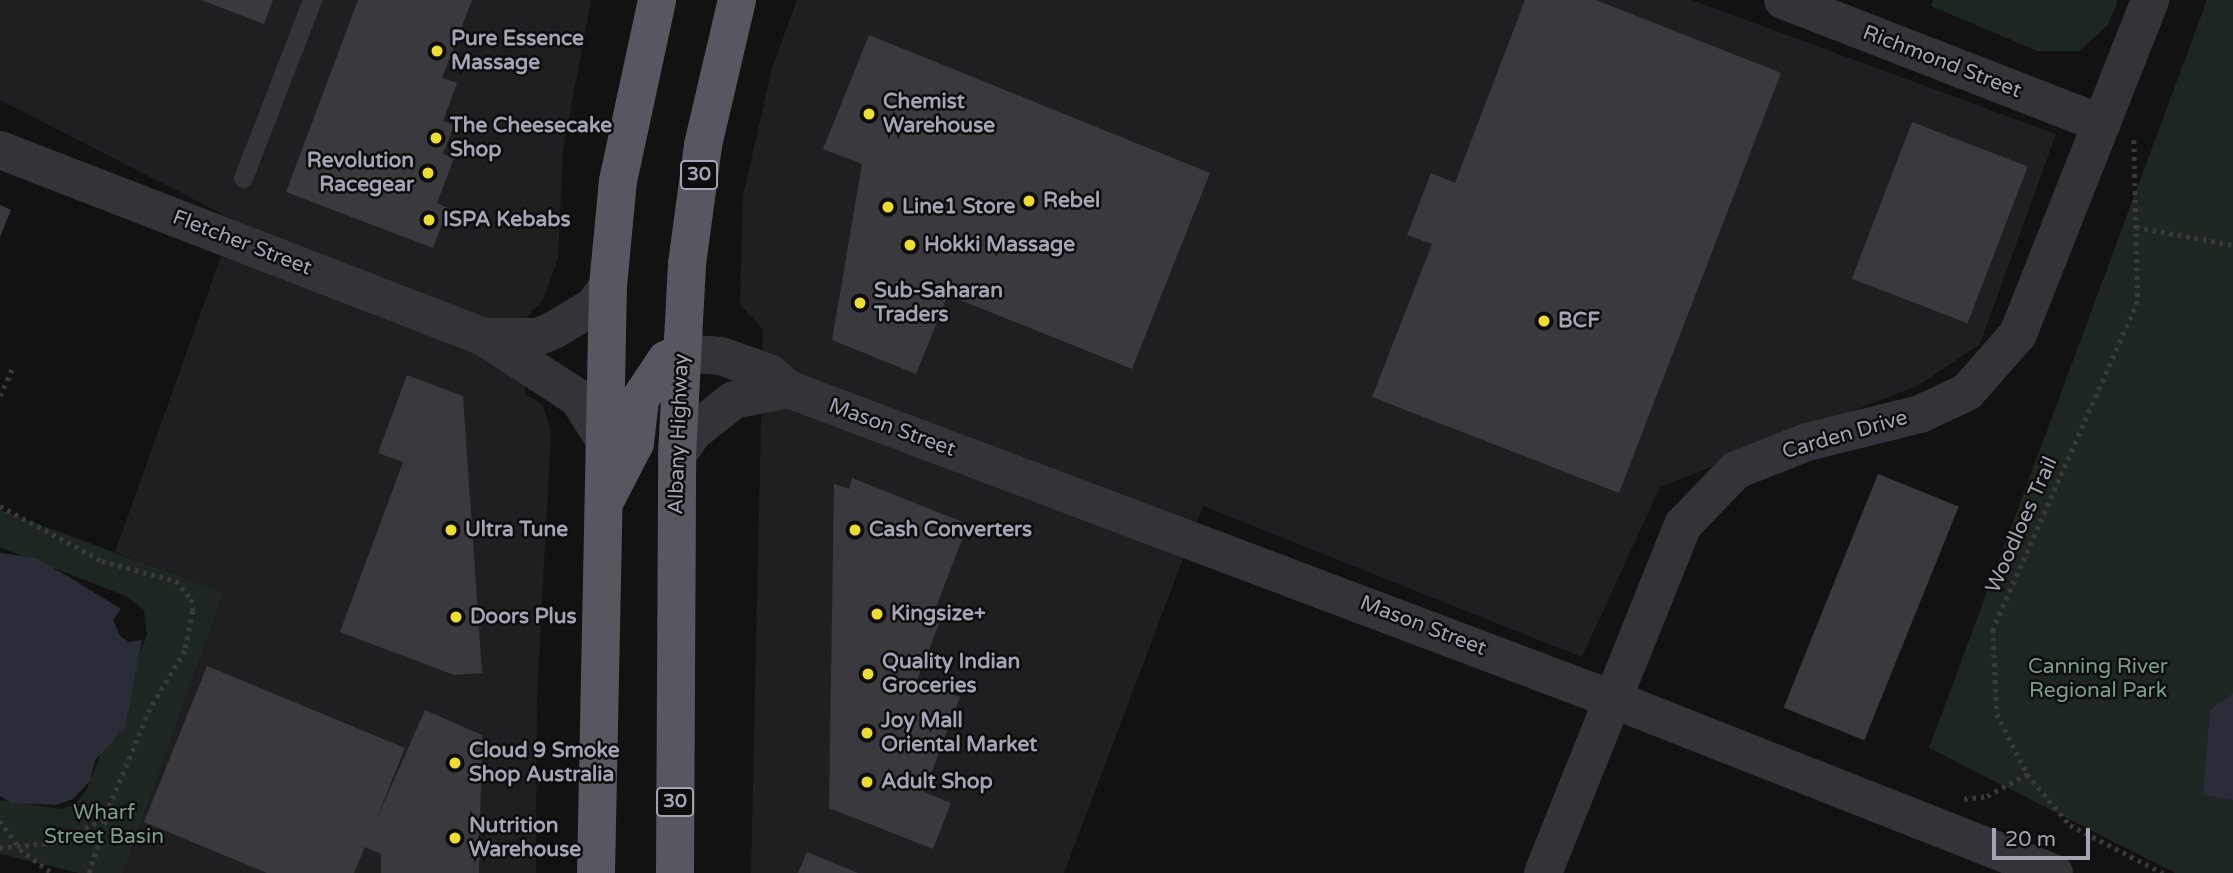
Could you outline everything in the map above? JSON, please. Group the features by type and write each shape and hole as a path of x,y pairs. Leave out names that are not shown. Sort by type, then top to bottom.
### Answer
{"highway":[{"path":"596,873 602,436 608,286 618,181 657,0"},
{"name":"Albany Highway","path":"675,873 677,455 681,352 703,145 737,0"},
{"path":"601,509 635,443 638,407 652,377 681,352"}],"street":[{"name":"Richmond Street","path":"1783,0 2118,130"},
{"name":"Carden Drive","path":"1543,873 1683,525 1736,470 1807,442 1920,414 1967,392 2018,334 2118,130 2150,0"},
{"name":"Fletcher Street","path":"0,149 484,337 578,398 602,436"},
{"name":"Fletcher Street","path":"484,337 537,337 594,306 608,286"},
{"name":"Mason Street","path":"681,352 735,360 769,373 788,390 1612,699 2054,873"},
{"path":"677,455 693,432 734,400 788,390"}],"lane":[{"path":"243,178 312,0"}],"path":[{"name":"Woodloes Trail","path":"2118,130 2136,227 2138,301 1993,629 1997,715 2027,774 2070,824 2163,873"},
{"path":"2136,227 2233,245"},
{"path":"0,396 12,369"},
{"path":"0,506 102,561 163,574 191,599 185,651 150,709 109,812 89,873"},
{"path":"1922,821 1932,803 1987,796 2027,774"},
{"path":"0,848 20,849 76,836 109,812"},
{"path":"0,821 20,849 52,873"}],"shaded area":[{"path":"0,0 591,0 563,151 558,259 543,300 526,318 525,394 543,405 551,432 537,695 536,873 123,873 224,594 115,552 234,220 0,100"},
{"path":"797,0 1692,0 2056,134 1980,344 1919,385 1660,487 1582,657 1203,506 1064,873 751,873 763,330 740,304 743,196 772,68"},
{"path":"0,553 36,558 69,577 121,609 113,620 120,636 129,642 142,640 125,728 95,760 90,781 73,799 56,805 12,803 0,796"},
{"path":"2233,693 2233,800 2203,795 2210,710"}],"green space":[{"path":"1933,0 2118,0 2108,25 2079,51 2037,51 1931,6"},
{"name":"Canning River Regional Park","path":"2207,0 2233,0 2233,873 2175,873 1929,748"},
{"name":"Wharf Street Basin","path":"0,510 224,593 123,873 79,873 0,854 0,800 61,809 76,804 87,789 147,635 144,610 126,596 0,547"}],"building":[{"path":"201,0 273,0 264,24"},
{"path":"358,0 472,0 442,78 457,83 443,121 454,125 443,154 454,158 437,203 448,208 433,248 286,192"},
{"name":"BCF","path":"1525,0 1596,0 1781,73 1619,493 1372,397 1432,244 1407,235 1431,173 1455,183"},
{"path":"869,35 1210,173 1132,369 948,295 916,374 832,340 862,164 823,149"},
{"path":"1912,122 2028,166 1968,323 1852,279"},
{"path":"0,205 11,210 0,237"},
{"path":"407,375 463,396 482,673 454,675 340,632 403,462 378,453"},
{"path":"1878,474 1959,507 1864,740 1784,708"},
{"path":"852,478 968,524 931,620 939,624 917,680 960,697 924,792 951,803 933,849 829,808 834,484 849,489"},
{"path":"207,666 405,748 375,823 425,710 482,735 479,873 381,873 381,854 365,847 354,873 267,873 144,822"},
{"path":"807,852 858,873 798,873"}],"place":[{"name":"Pure Essence Massage","path":"437,51"},
{"name":"Chemist Warehouse","path":"869,114"},
{"name":"The Cheesecake Shop","path":"436,138"},
{"name":"Revolution Racegear","path":"428,173"},
{"name":"Rebel","path":"1029,201"},
{"name":"Line1 Store","path":"888,207"},
{"name":"ISPA Kebabs","path":"429,220"},
{"name":"Hokki Massage","path":"910,245"},
{"name":"Sub-Saharan Traders","path":"860,303"},
{"name":"BCF","path":"1544,321"},
{"name":"Ultra Tune","path":"451,530"},
{"name":"Cash Converters","path":"855,530"},
{"name":"Kingsize+","path":"877,614"},
{"name":"Doors Plus","path":"456,617"},
{"name":"Quality Indian Groceries","path":"868,674"},
{"name":"Joy Mall Oriental Market","path":"867,733"},
{"name":"Cloud 9 Smoke Shop Australia","path":"455,763"},
{"name":"Adult Shop","path":"867,782"},
{"name":"Nutrition Warehouse","path":"455,838"}]}
